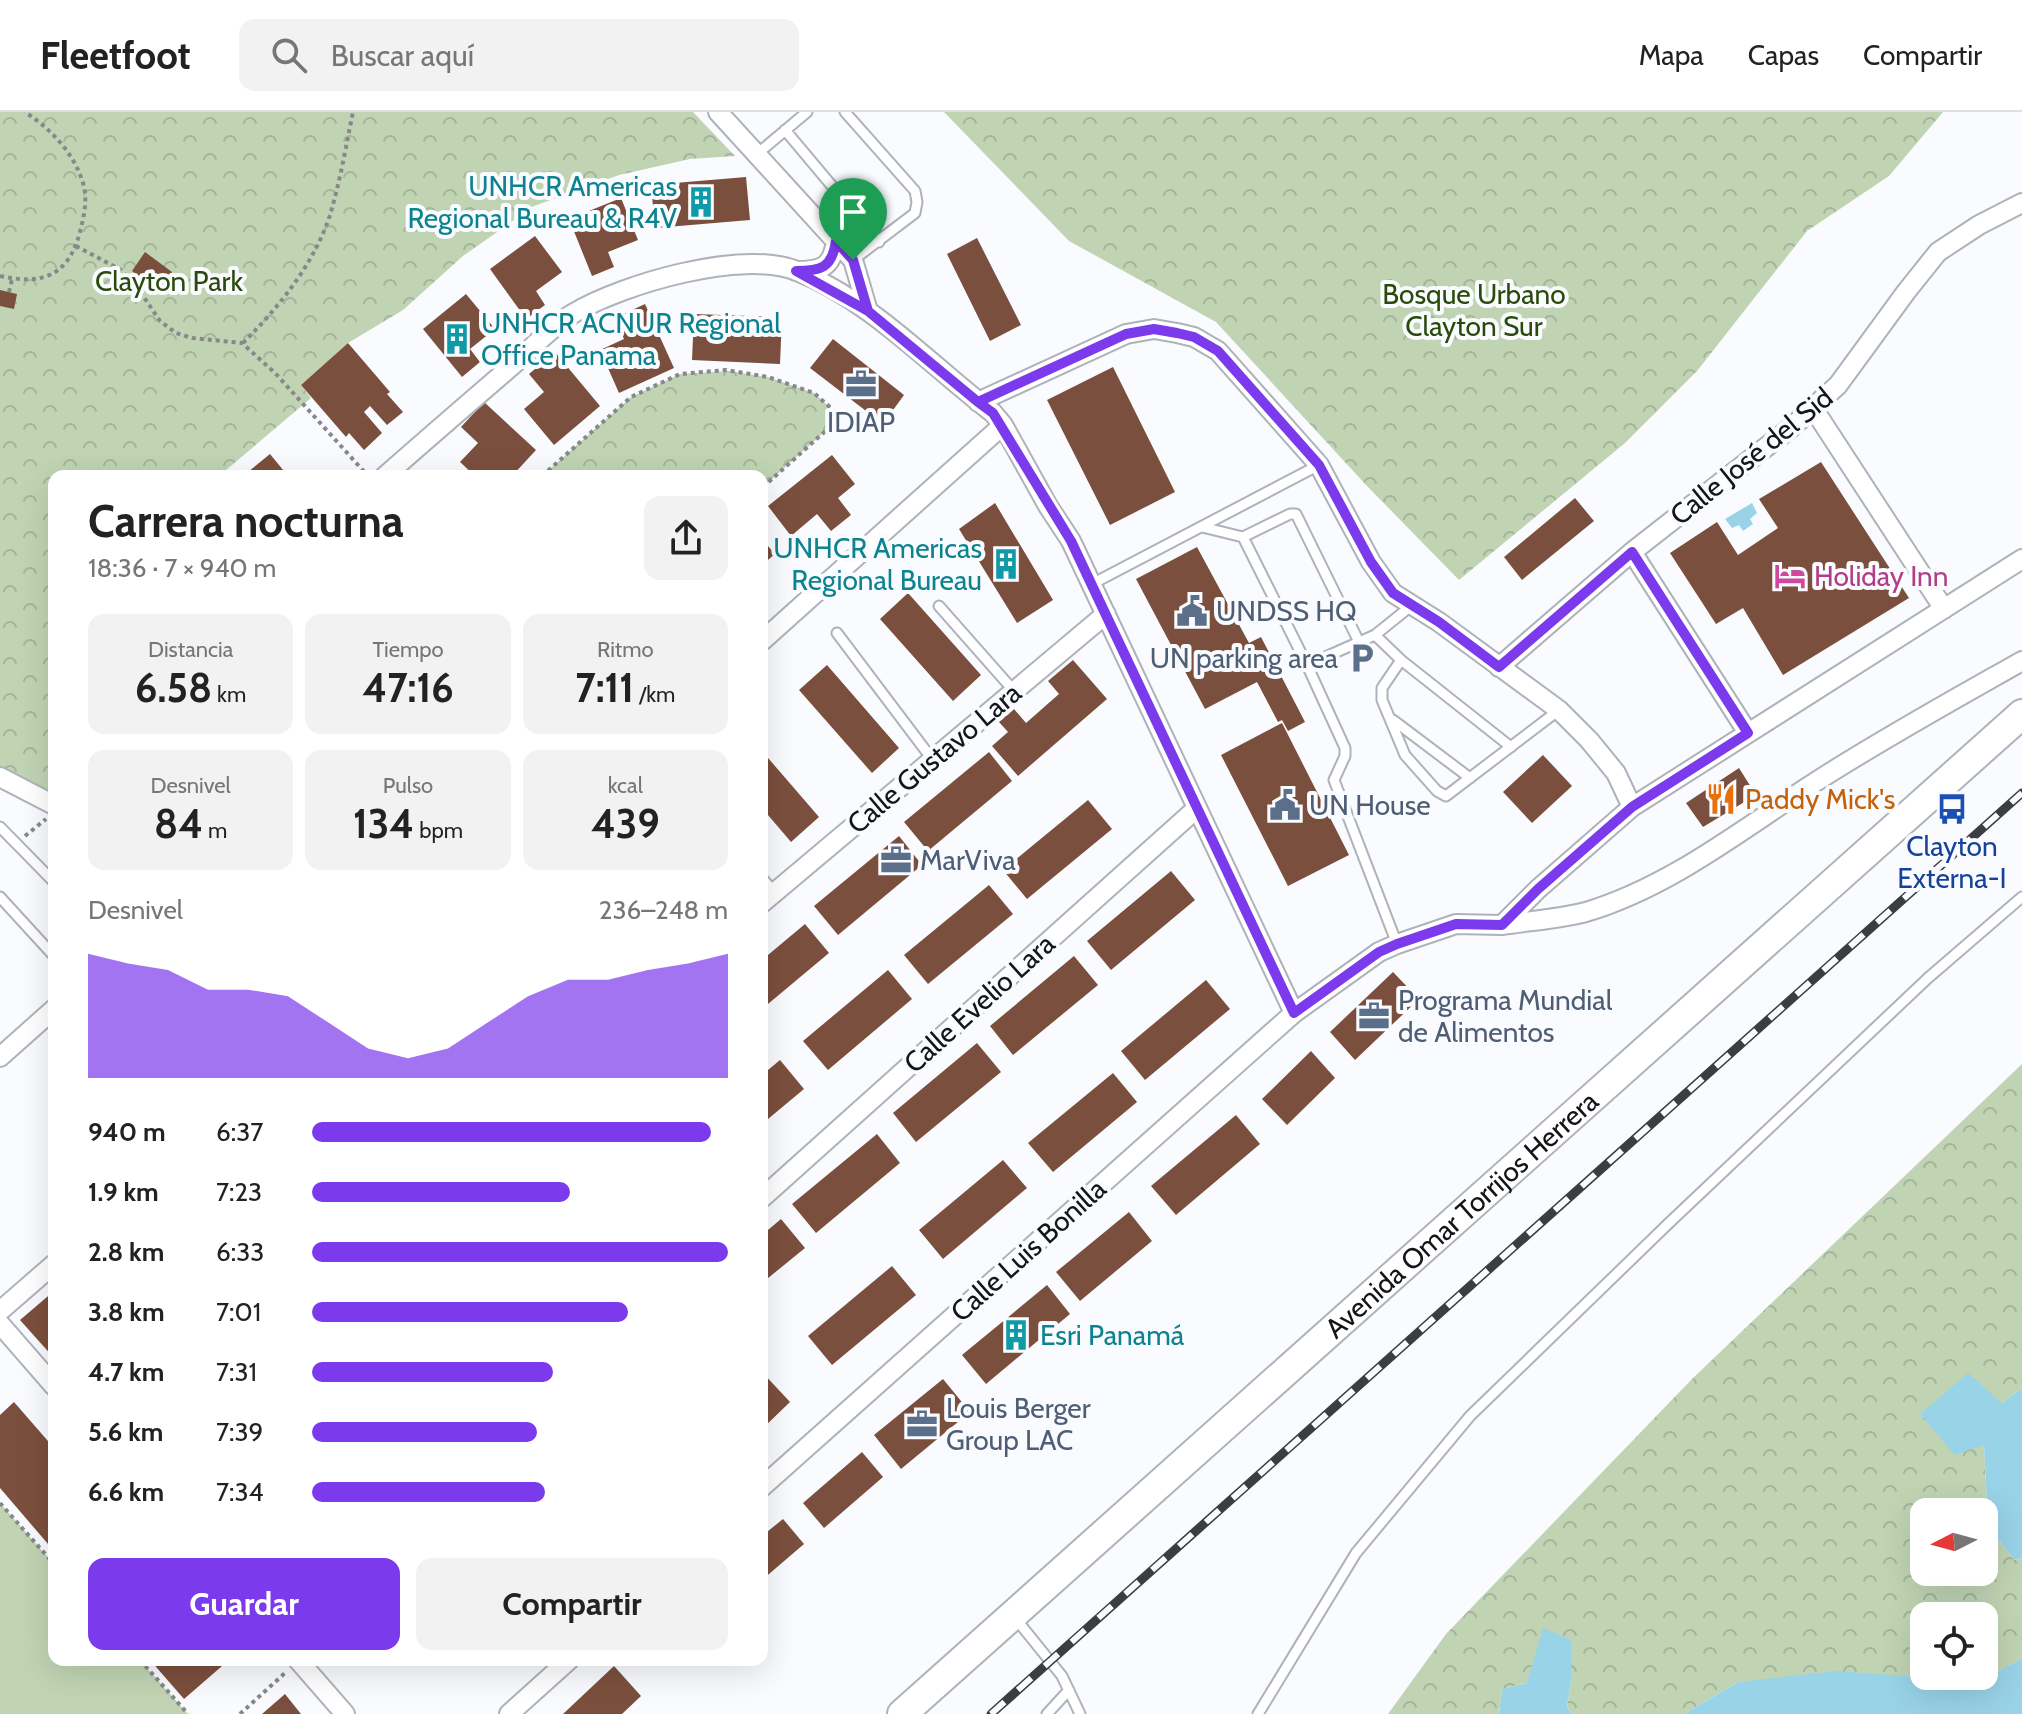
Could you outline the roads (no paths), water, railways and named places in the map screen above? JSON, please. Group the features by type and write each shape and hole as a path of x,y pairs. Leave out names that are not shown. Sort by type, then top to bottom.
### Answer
{"main road":[{"name":"Avenida Omar Torrijos Herrera","path":"902,1714 2022,714"}],"street":[{"path":"718,112 853,260 868,311"},
{"name":"Calle José del Sid","path":"1499,667 1632,552 1838,385 1938,252 1979,225 2022,203"},
{"path":"796,271 815,271 829,263 836,241"},
{"path":"392,470 571,315 612,293 706,268 779,266 796,271 868,311 993,413 1003,425 1071,541 1294,1013"},
{"path":"978,402 1126,334 1154,329 1177,333 1194,337 1218,351 1319,465 1371,562 1393,593 1439,622 1559,710 1616,773 1632,807"},
{"path":"1813,408 1944,609"},
{"path":"768,636 1003,425"},
{"path":"1632,552 1748,733"},
{"path":"1502,925 1538,889 1632,807 2022,559"},
{"name":"Calle Gustavo Lara","path":"768,889 932,759 1106,614"},
{"name":"Calle Luis Bonilla","path":"768,1482 1294,1013 1379,952 1456,924 1502,925 1582,913 1663,882 1817,781 2022,661"},
{"path":"0,777 48,802"},
{"name":"Calle Evelio Lara","path":"768,1193 1196,809"},
{"path":"0,1057 48,1014"},
{"path":"0,1311 48,1269"},
{"path":"0,1324 48,1379"},
{"path":"304,1666 345,1714"},
{"path":"509,1714 562,1666"}],"lane":[{"path":"757,154 807,112"},
{"path":"845,112 915,191 917,202 915,213 853,260"},
{"path":"785,130 879,242"},
{"path":"1090,585 1319,465"},
{"path":"1202,527 1243,537 1296,514 1359,642"},
{"path":"1243,537 1345,748 1345,756 1334,780 1397,944"},
{"path":"939,606 1014,691"},
{"path":"1307,665 1375,635 1411,606"},
{"path":"837,633 932,759"},
{"path":"1375,635 1401,660 1511,747"},
{"path":"1401,660 1382,688 1382,700 1405,755 1437,791 1446,796 1559,710"},
{"path":"1392,720 1470,778"},
{"path":"0,827 48,876"},
{"path":"0,897 48,949"},
{"path":"1258,1714 1356,1553 1410,1484 1470,1416 1906,999 2022,897"},
{"path":"1014,1616 1051,1661 1080,1714"},
{"path":"1047,1714 1069,1690"}],"water":[{"path":"1752,503 1757,513 1750,519 1753,524 1743,531 1739,525 1732,528 1725,519"},
{"path":"1968,1373 2002,1403 2022,1388 2022,1558 2014,1560 1998,1538 1998,1498 1987,1498 1984,1445 1955,1455 1920,1414"},
{"path":"1543,1628 1571,1640 1571,1681 1567,1707 1572,1714 1499,1714 1502,1689 1527,1683"},
{"path":"2022,1658 2022,1714 1684,1714 1738,1682 1835,1671 1910,1676 1910,1690 1998,1690 1999,1671"}],"railway":[{"path":"991,1714 2022,793"}],"place":[{"name":"UNHCR Americas Regional Bureau & R4V","path":"701,202"},
{"name":"UNHCR ACNUR Regional Office Panama","path":"457,339"},
{"name":"IDIAP","path":"861,384"},
{"name":"UNHCR Americas Regional Bureau","path":"1006,564"},
{"name":"Holiday Inn","path":"1790,576"},
{"name":"UNDSS HQ","path":"1192,611"},
{"name":"UN parking area","path":"1362,658"},
{"name":"Paddy Mick's","path":"1721,799"},
{"name":"UN House","path":"1285,805"},
{"name":"Clayton Externa-I","path":"1952,809"},
{"name":"MarViva","path":"896,860"},
{"name":"Programa Mundial de Alimentos","path":"1374,1016"},
{"name":"Esri Panamá","path":"1016,1335"},
{"name":"Louis Berger Group LAC","path":"922,1424"}],"park label":[{"name":"Clayton Park","path":"169,281"},
{"name":"Bosque Urbano Clayton Sur","path":"1474,310"}]}
